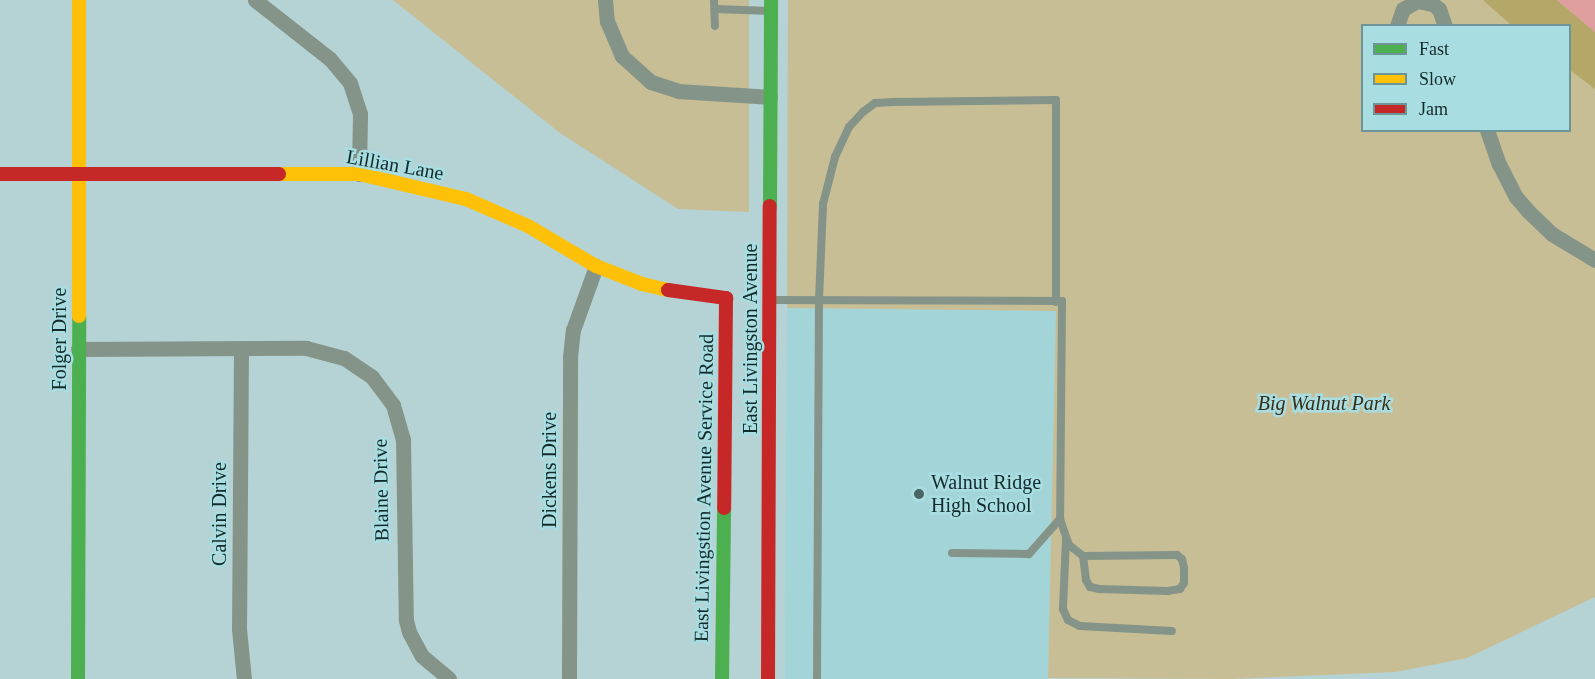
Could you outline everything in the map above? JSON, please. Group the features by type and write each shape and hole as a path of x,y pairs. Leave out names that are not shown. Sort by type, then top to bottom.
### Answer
{"street":[{"name":"Folger Drive","path":"78,679 79,0"},
{"path":"255,0 330,59 350,83 360,114 359,174"},
{"path":"605,0 607,21 622,56 651,82 678,91 770,97"},
{"path":"1398,24 1403,9 1417,1 1433,4 1439,9 1444,24"},
{"name":"East Livingston Avenue","path":"768,679 771,5"},
{"path":"1488,132 1499,164 1516,196 1528,211 1552,234 1595,260"},
{"name":"Lillian Lane","path":"0,174 359,174 398,181 466,199 528,226 596,266 642,284 726,298"},
{"name":"Dickens Drive","path":"569,679 570,357 576,322 596,266"},
{"name":"East Livingstion Avenue Service Road","path":"722,679 726,298"},
{"name":"Calvin Drive","path":"241,348 239,629 244,679"},
{"name":"Blaine Drive","path":"78,349 306,348 344,358 372,377 393,405 400,423 404,457 406,620 409,632 422,656 449,679"}],"lane":[{"path":"714,0 715,26"},
{"path":"715,9 771,5"},
{"path":"817,679 819,300 824,204 835,157 849,127 875,103 1056,100 1056,302"},
{"path":"770,300 1062,301 1060,519 1066,535 1076,552 1083,556 1178,555 1184,567 1184,583 1180,589 1168,591 1099,590 1090,587 1086,580 1083,556"},
{"path":"952,553 1029,554 1060,519"},
{"path":"1066,535 1063,609 1068,620 1080,626 1172,631"}],"shaded area":[{"path":"1483,0 1557,0 1595,32 1595,89 1571,71 1571,24 1510,24"},
{"path":"1557,0 1595,0 1595,32"},
{"name":"Walnut Ridge High School","path":"787,308 1056,310 1048,679 785,679"}],"green space":[{"path":"393,0 749,0 749,212 678,209 560,133"},
{"name":"Big Walnut Park","path":"788,0 1595,0 1595,597 1467,658 1396,672 1231,679 1048,678 1056,311 787,308"}],"traffic: fast":[{"path":"770,206 771,0"},
{"path":"78,679 79,316"},
{"path":"722,679 724,508"}],"traffic: slow":[{"path":"79,0 79,316"},
{"path":"279,174 359,174 466,199 528,226 596,266 642,284 668,290"}],"traffic: jam":[{"path":"0,174 279,174"},
{"path":"768,679 770,206"},
{"path":"668,290 726,298 724,508"}],"place":[{"name":"Walnut Ridge High School","path":"919,494"}]}
